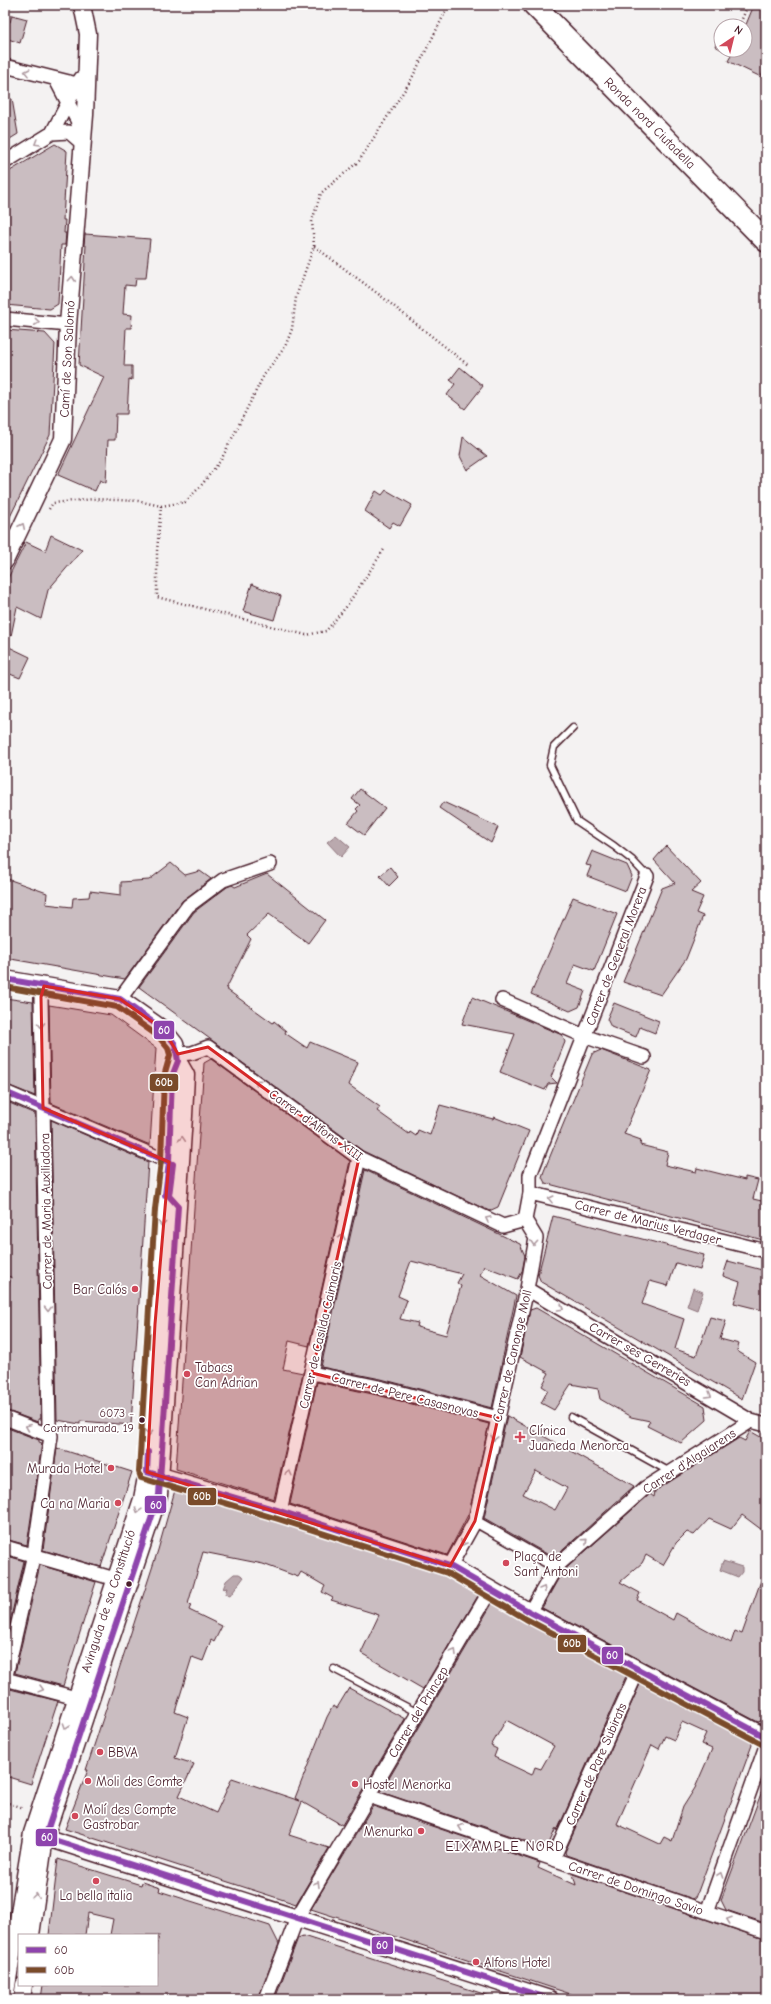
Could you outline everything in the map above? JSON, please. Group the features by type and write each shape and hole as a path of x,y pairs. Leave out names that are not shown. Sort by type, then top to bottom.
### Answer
{"main road":[{"name":"Ronda nord Ciutadella","path":"534,5 766,241"}],"street":[{"name":"Camí de Son Salomó","path":"5,561 63,439 68,325 83,144 87,70 88,34 82,5"},
{"path":"5,66 56,80 77,84"},
{"path":"52,133 77,84 87,70"},
{"name":"Camí de Son Salomó","path":"56,80 77,120 83,144"},
{"path":"5,162 52,133 69,132 83,144"},
{"path":"5,318 68,325"},
{"path":"120,999 188,906 223,880 270,864"},
{"name":"Carrer de General Morera","path":"530,1193 530,1175 647,876"},
{"path":"5,979 120,999 164,1030 175,1044 178,1058"},
{"name":"Carrer de Maria Auxiliadora","path":"5,1680 34,1554 55,1437 49,1426 41,997 44,986"},
{"name":"Carrer de General Morera","path":"502,1000 584,1036 644,1057"},
{"name":"Carrer d'Alfons XIII","path":"178,1058 208,1047 359,1158 503,1226 525,1220"},
{"name":"Avinguda de sa Constitució","path":"5,1998 8,1960 20,1878 38,1835 122,1581 156,1508 149,1473 156,1316 163,1210 169,1162 172,1076 178,1058"},
{"name":"Avinguda de sa Constitució","path":"149,1473 178,1206 186,1075 178,1058"},
{"path":"5,1092 173,1164 169,1196 178,1206"},
{"name":"Carrer de Casilda Caimaris","path":"280,1511 359,1158"},
{"path":"525,1220 530,1193"},
{"name":"Carrer de Marius Verdager","path":"530,1193 766,1251"},
{"name":"Carrer de Canonge Moll","path":"475,1521 527,1289 536,1238 525,1220"},
{"name":"Carrer ses Gerreries","path":"527,1289 751,1421 766,1425"},
{"name":"Carrer de Pere Casasnovas","path":"312,1373 394,1391 498,1418"},
{"path":"5,1418 55,1437"},
{"name":"Carrer d'Algaiarens","path":"556,1567 644,1488 751,1421"},
{"path":"149,1473 280,1511 450,1566 530,1612 766,1737"},
{"path":"450,1566 475,1521 556,1567 530,1612"},
{"path":"5,1546 122,1581"},
{"name":"Carrer del Princep","path":"266,1999 297,1918 491,1589"},
{"name":"Carrer de Pare Subirats","path":"553,1859 638,1670"},
{"path":"5,1680 83,1700"},
{"path":"707,1912 766,1746"},
{"name":"Carrer de Domingo Savio","path":"369,1796 766,1932"},
{"path":"38,1835 550,1999"},
{"name":"Avinguda de sa Constitució","path":"30,1934 38,1835"},
{"path":"22,1999 24,1986"}],"lane":[{"path":"573,728 554,747 550,765 577,821 626,855 647,876"},
{"path":"571,1418 670,1472"},
{"path":"334,1668 418,1713"}],"path":[{"path":"46,514 53,503 94,499 138,501 161,506 185,502 200,487 221,460 264,375 285,347 292,329 296,297 314,246 312,221 320,194 359,160 411,80 449,5"},
{"path":"742,18 748,5"},
{"path":"314,246 381,296 468,365"},
{"path":"161,506 157,551 157,597 306,635 326,631 346,607 384,548"},
{"path":"5,1802 26,1809 29,1802"}],"highlighted area":[{"path":"44,986 120,999 164,1030 178,1054 208,1047 359,1158 312,1373 498,1418 475,1521 450,1566 147,1472 155,1324 169,1162 43,1108 41,997"}],"shaded area":[{"path":"336,835 350,847 341,857 327,842"},
{"path":"693,1288 703,1292 697,1310 687,1306"},
{"path":"723,1561 742,1567 742,1572 738,1577 720,1570"},
{"path":"234,1574 239,1574 244,1577 230,1596 225,1594 227,1588 223,1589 226,1581"}],"building":[{"path":"754,5 766,5 766,66 761,77 728,61 730,58 753,58 753,18 749,18"},
{"path":"12,15 27,19 20,43 5,38 5,21 10,22"},
{"path":"5,99 12,99 18,134 5,142"},
{"path":"55,144 67,151 63,220 65,220 64,233 66,233 65,245 61,245 58,304 50,309 5,305 5,174"},
{"path":"85,234 150,239 146,278 136,278 135,286 125,285 123,314 132,315 131,328 126,328 124,366 132,366 132,380 129,379 127,414 116,414 115,440 108,440 106,483 100,480 95,491 58,475 104,377 79,365 86,245 84,245"},
{"path":"5,330 45,333 55,344 50,435 5,527"},
{"path":"460,367 483,386 465,409 447,395 455,384 450,380"},
{"path":"463,437 487,456 467,470 460,456"},
{"path":"386,490 412,505 400,526 393,522 389,528 365,511 376,491 382,495"},
{"path":"51,535 82,550 48,590 41,619 17,607 11,636 5,636 5,584 26,542 45,551"},
{"path":"252,584 281,596 274,620 243,611"},
{"path":"5,645 30,657 20,678 5,672"},
{"path":"360,789 385,808 364,835 348,823 358,811 356,809 360,805 352,799"},
{"path":"443,802 498,827 491,843 439,808"},
{"path":"666,846 701,883 691,892 703,897 696,913 703,916 686,959 661,995 623,982 662,888 675,883 654,860"},
{"path":"592,851 627,865 632,876 626,891 587,876 591,866 586,865"},
{"path":"171,863 185,875 200,871 211,879 182,901 125,979 5,958 5,878 47,893 46,904 72,907 73,898 89,897 90,891 121,895 121,882 149,880"},
{"path":"390,867 398,877 389,886 380,876"},
{"path":"267,874 325,920 308,943 269,914 247,935 251,939 226,989 273,1023 274,1021 286,1031 285,1033 307,1048 310,1042 358,1062 349,1085 380,1107 377,1111 409,1134 410,1132 416,1136 418,1130 430,1135 440,1105 493,1119 494,1117 529,1131 498,1207 489,1211 363,1151 139,987 194,912 227,887 232,885 235,887"},
{"path":"573,897 617,914 594,971 575,964 567,984 585,991 579,1007 570,1011 531,994"},
{"path":"472,997 562,1035 565,1042 551,1077 557,1083 548,1084 545,1090 500,1072 515,1034 462,1024"},
{"path":"5,998 33,1002 35,1096 5,1084"},
{"path":"614,1003 659,1021 655,1033 640,1027 636,1037 611,1027 607,1019"},
{"path":"49,1005 111,1015 156,1048 150,1145 51,1103"},
{"path":"601,1050 651,1070 624,1134 641,1140 640,1145 668,1152 665,1165 696,1172 697,1168 745,1180 745,1177 758,1180 753,1199 766,1202 766,1229 763,1240 545,1183 542,1177 544,1171 592,1054"},
{"path":"211,1059 350,1161 309,1346 289,1341 283,1369 303,1373 274,1499 176,1469 204,1063"},
{"path":"5,1101 35,1114 41,1419 38,1419 38,1422 5,1410 5,1299 11,1277 5,1276"},
{"path":"51,1120 148,1162 131,1425 80,1421 80,1424 57,1420"},
{"path":"365,1170 520,1244 525,1256 522,1272 518,1279 484,1266 480,1275 516,1296 492,1408 381,1379 321,1367","holes":["411,1261 462,1274 457,1283 461,1286 446,1335 417,1327 418,1323 400,1319 407,1300 398,1296"]},
{"path":"553,1216 704,1255 700,1270 676,1263 668,1286 650,1281 642,1304 684,1319 675,1349 696,1356 710,1317 726,1321 720,1339 739,1344 737,1351 755,1362 742,1399 541,1282 538,1275"},
{"path":"728,1261 766,1271 766,1311 734,1303 740,1282 723,1276"},
{"path":"536,1308 705,1406 707,1420 681,1443 647,1426 650,1421 631,1417 600,1399 598,1389 571,1384 554,1410 541,1403 548,1390 542,1386 549,1373 520,1357 530,1310"},
{"path":"317,1382 377,1395 489,1424 469,1513 447,1555 290,1504"},
{"path":"507,1416 634,1486 554,1558 484,1518","holes":["536,1471 567,1488 555,1510 523,1494"]},
{"path":"5,1427 39,1440 39,1442 42,1443 27,1545 5,1539"},
{"path":"750,1431 766,1440 766,1533 742,1515 731,1529 709,1519 694,1535 687,1532 676,1543 663,1565 646,1555 642,1563 620,1582 640,1593 637,1600 673,1620 676,1613 731,1643 735,1631 742,1634 764,1572 766,1572 766,1708 761,1721 758,1722 542,1608 562,1572 650,1494 654,1497 655,1491 739,1438 745,1441"},
{"path":"57,1448 132,1472 101,1567 43,1550"},
{"path":"175,1490 277,1520 446,1575 479,1594 423,1689 361,1653 379,1615 331,1600 333,1598 322,1592 325,1586 301,1572 298,1577 263,1564 203,1552 188,1604 191,1605 189,1610 222,1626 214,1642 211,1640 203,1661 192,1657 175,1712 188,1717 175,1758 194,1764 179,1796 216,1813 232,1778 300,1801 295,1798 327,1717 333,1706 337,1708 349,1688 405,1719 342,1825 302,1802 289,1835 329,1848 296,1904 65,1829 88,1770 86,1770 158,1550"},
{"path":"5,1555 24,1561 5,1643"},
{"path":"40,1565 96,1582 63,1686 15,1673"},
{"path":"493,1602 627,1674 557,1831 556,1828 547,1848 381,1792","holes":["506,1720 554,1746 541,1769 535,1767 532,1775 494,1757 497,1749 491,1746"]},
{"path":"641,1682 750,1739 752,1745 696,1897 693,1899 566,1855 565,1852","holes":["682,1722 706,1733 701,1744 712,1749 695,1788 683,1807 672,1841 664,1837 660,1844 617,1824 652,1745 659,1749 665,1736 674,1740"]},
{"path":"6,1688 58,1701 31,1784 5,1776"},
{"path":"765,1783 765,1923 726,1910 721,1900"},
{"path":"373,1806 540,1863 538,1868 576,1885 573,1874 760,1938 766,1942 766,1999 586,1999 311,1909"},
{"path":"58,1859 141,1885 142,1882 160,1888 159,1891 270,1926 279,1944 258,1999 41,1999 43,1986 158,1986 158,1934 110,1934 113,1919 88,1913 85,1934 49,1934"},
{"path":"303,1936 490,1996 489,1999 275,1999 298,1938"}],"transit line":[{"name":"60","path":"5,979 120,999 164,1030 175,1044 178,1061 172,1076 169,1162 165,1195"},
{"name":"60b","path":"5,987 117,1007 158,1036 168,1048 170,1055 164,1076 161,1161 155,1209 139,1472 141,1478 278,1519 447,1573 526,1619 762,1744"},
{"name":"60","path":"5,1092 173,1164 169,1196 178,1206 159,1495 45,1837 550,1999"},
{"name":"60","path":"148,1452 147,1472 280,1511 450,1566 530,1612 766,1737"}],"place":[{"name":"Bar Calós","path":"135,1289"},
{"name":"Tabacs Can Adrian","path":"187,1374"},
{"name":"6073 - Contramurada, 19","path":"142,1420"},
{"name":"Clínica Juaneda Menorca","path":"520,1437"},
{"name":"Murada Hotel","path":"111,1468"},
{"name":"Ca na Maria","path":"118,1503"},
{"name":"Plaça de Sant Antoni","path":"506,1563"},
{"name":"BBVA","path":"100,1752"},
{"name":"Moli des Comte","path":"88,1781"},
{"name":"Hostel Menorka","path":"355,1784"},
{"name":"Molí des Compte Gastrobar","path":"75,1816"},
{"name":"Menurka","path":"421,1831"},
{"name":"La bella italia","path":"96,1881"},
{"name":"Alfons Hotel","path":"476,1962"}],"district":[{"name":"EIXAMPLE NORD","path":"505,1846"}]}
